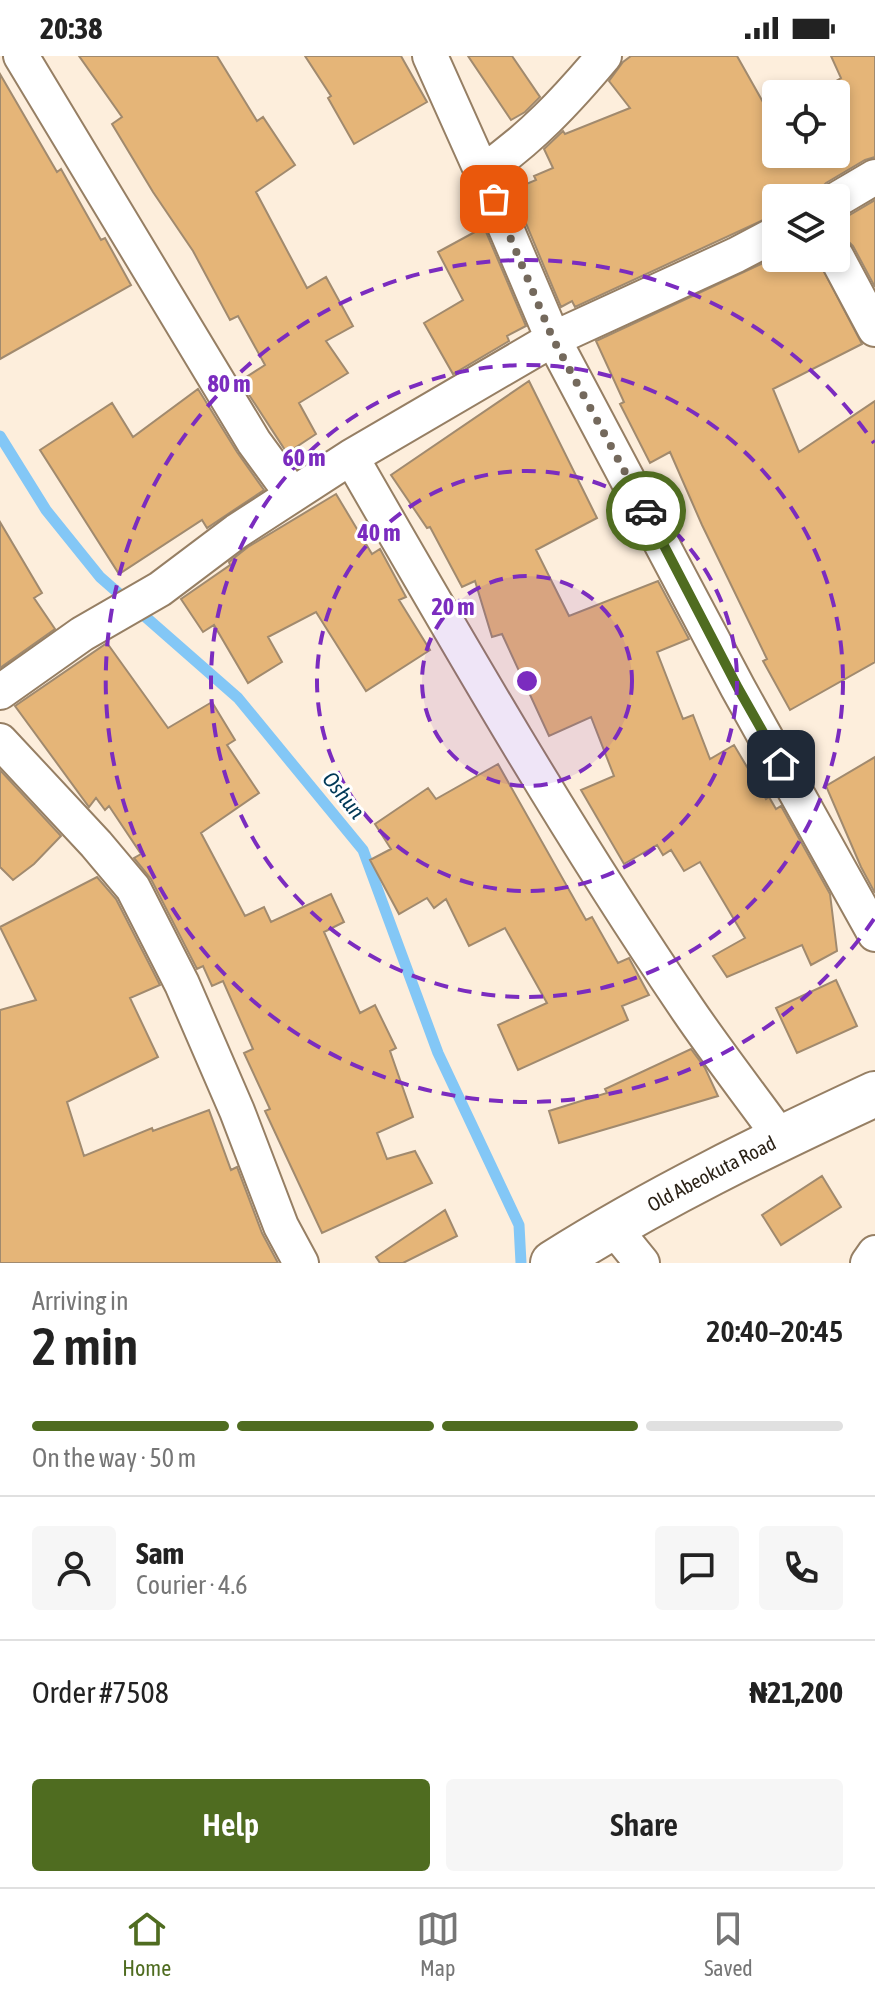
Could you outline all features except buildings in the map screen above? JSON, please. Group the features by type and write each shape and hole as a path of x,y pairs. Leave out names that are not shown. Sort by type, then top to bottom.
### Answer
{"highway":[{"name":"Old Abeokuta Road","path":"553,1263 612,1226 781,1138 875,1094"}],"street":[{"path":"21,56 254,442 292,494"},
{"path":"430,56 553,339 738,688 875,934"},
{"path":"482,172 517,149 567,101 604,56"},
{"path":"850,192 875,177"},
{"path":"0,692 82,634 160,589 292,494 351,457 553,339 762,241"},
{"path":"845,272 875,329"},
{"path":"351,457 476,676 558,810 689,1011 781,1138"},
{"path":"0,741 133,888 182,984 237,1111 281,1226 301,1263"},
{"path":"612,1226 642,1263"},
{"path":"868,1263 875,1253"}],"waterway":[{"name":"Oshun","path":"0,436 46,510 100,577 238,698 363,850 438,1053 519,1225 521,1263"}],"way so far":[{"path":"494,199 553,339 646,511"}],"route":[{"path":"646,511 781,764"}]}
